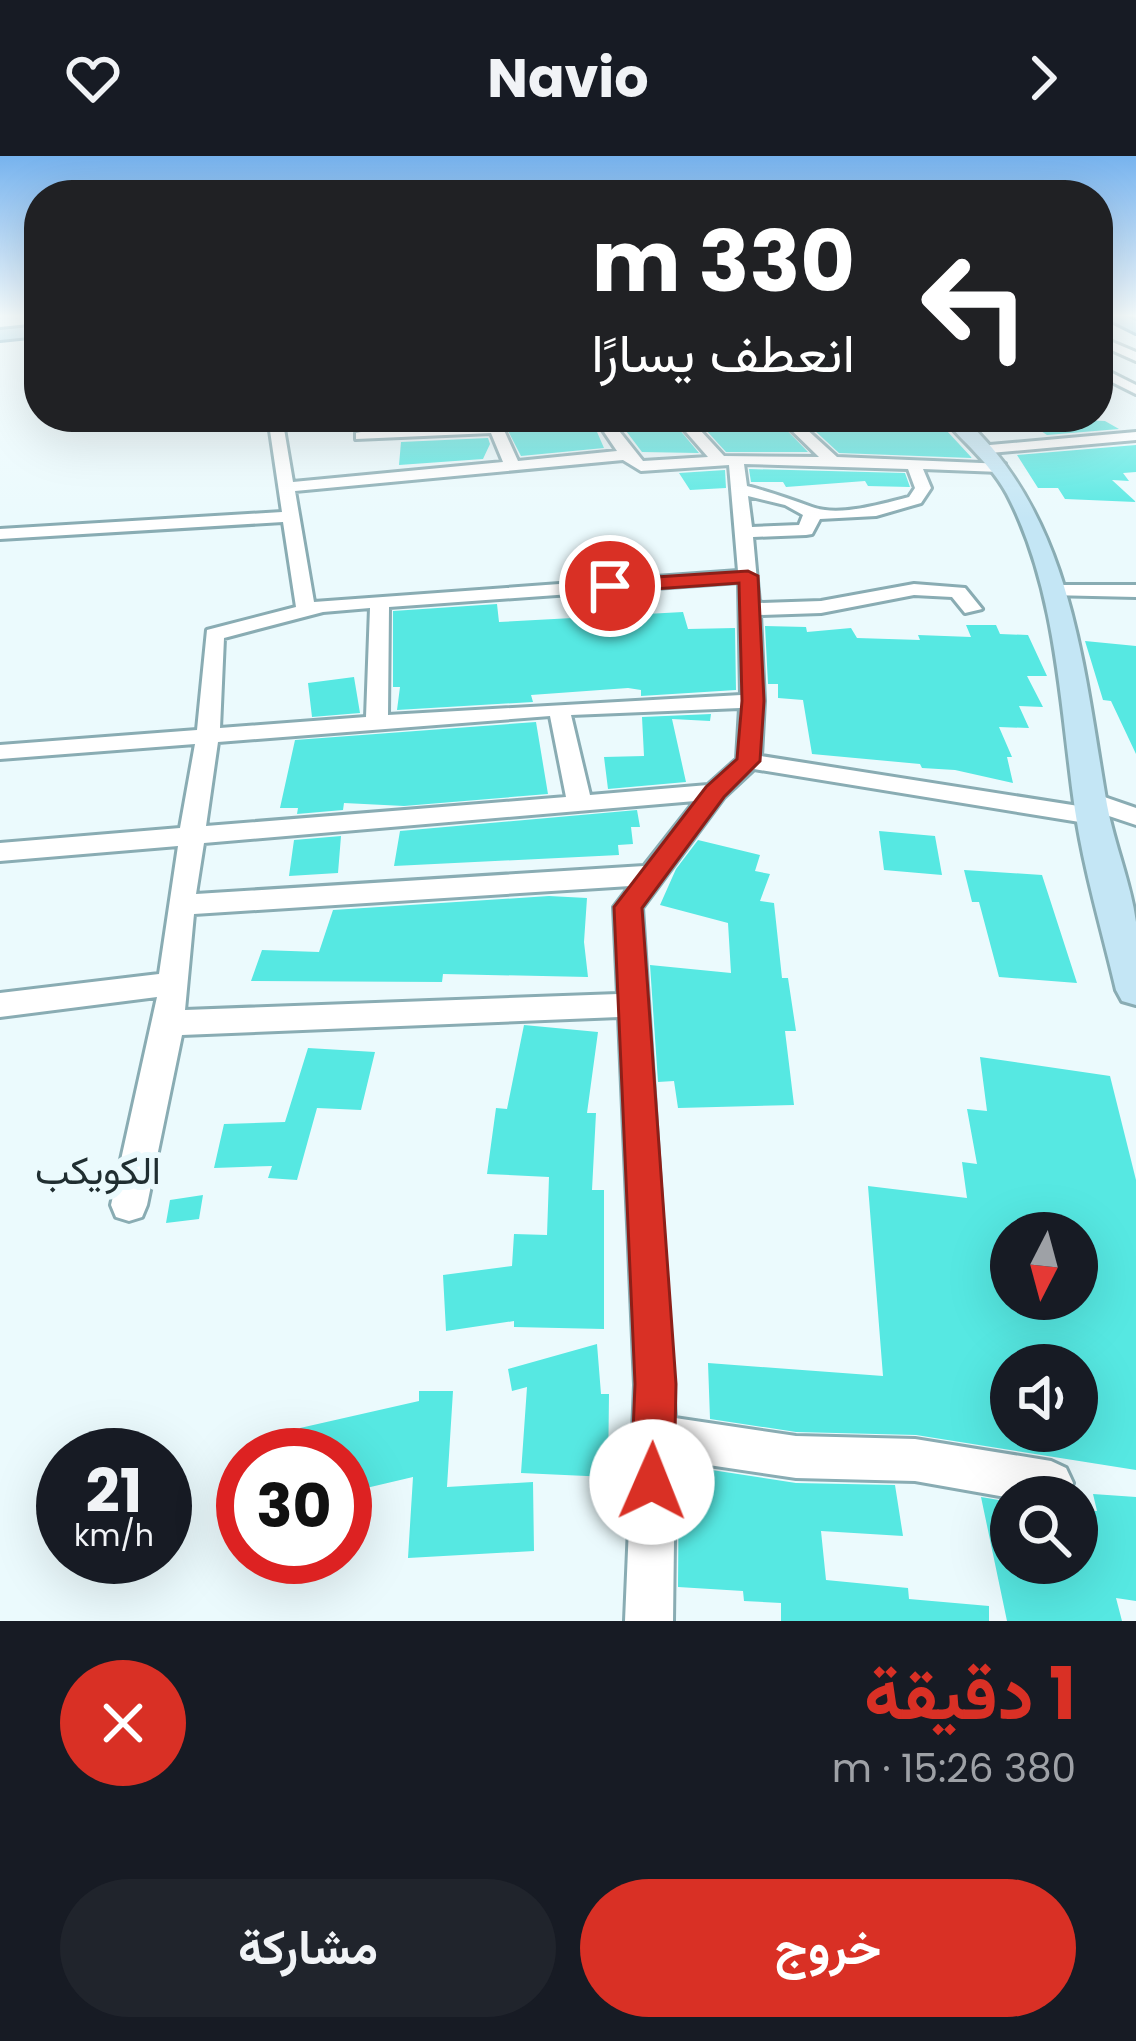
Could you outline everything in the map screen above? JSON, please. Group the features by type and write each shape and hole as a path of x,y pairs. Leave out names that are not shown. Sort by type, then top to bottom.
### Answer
{"street":[{"path":"1117,396 1136,393"},
{"path":"277,432 306,610"},
{"path":"361,436 428,432"},
{"path":"498,432 512,465"},
{"path":"611,432 641,466 732,470 831,460 913,463 995,458 1136,436"},
{"path":"695,432 732,470 814,515 876,511 915,500 923,488 913,463"},
{"path":"801,432 831,460"},
{"path":"967,432 995,458 1057,591 1091,808 1136,990"},
{"path":"1099,432 1108,437"},
{"path":"286,487 627,455"},
{"path":"649,1621 655,1384 628,907 715,792 748,761 753,701 748,576 745,532 732,470"},
{"path":"745,532 806,530 814,515"},
{"path":"0,534 290,517"},
{"path":"129,1205 169,1023 181,905 208,735 214,634 306,610 748,576"},
{"path":"749,609 821,607 872,593 929,590 958,592 972,608"},
{"path":"1057,591 1136,591"},
{"path":"377,723 380,602"},
{"path":"0,752 559,710 753,701"},
{"path":"559,710 580,804"},
{"path":"748,761 1136,817"},
{"path":"0,852 715,792"},
{"path":"181,905 652,875"},
{"path":"0,1005 171,984"},
{"path":"169,1023 633,1005"},
{"path":"654,1436 796,1457 916,1460 1010,1476"}],"building":[{"path":"509,432 597,432 604,448 521,456"},
{"path":"627,432 682,432 699,453 642,452"},
{"path":"708,432 789,432 808,452 726,452"},
{"path":"816,432 948,432 972,458 839,453"},
{"path":"488,438 483,459 399,465 401,442"},
{"path":"1136,445 1136,472 1123,473 1129,481 1112,480 1136,502 1065,499 1058,488 1038,488 1017,455"},
{"path":"749,469 905,473 910,487 868,486 865,481 786,487 783,482 751,482"},
{"path":"725,470 726,488 690,490 679,473"},
{"path":"497,604 499,622 683,612 688,629 735,628 736,690 641,696 641,690 628,688 531,695 533,702 397,710 400,687 393,687 393,611"},
{"path":"966,625 996,625 1000,634 1028,635 1047,676 1027,676 1043,707 1019,706 1029,728 999,727 1012,757 1007,757 1013,783 920,764 812,754 803,700 778,698 778,684 768,684 765,626 806,627 807,632 851,628 857,638 920,640 918,635 971,637"},
{"path":"1085,641 1136,646 1136,754 1111,701 1103,700"},
{"path":"354,677 360,713 312,717 308,683"},
{"path":"711,714 710,721 672,719 686,782 608,789 604,757 644,756 642,717"},
{"path":"536,722 548,794 404,806 344,803 343,810 297,814 298,808 280,808 295,740"},
{"path":"637,810 640,827 631,827 633,844 618,845 619,855 394,866 400,831"},
{"path":"879,831 935,836 942,875 884,870"},
{"path":"341,836 338,873 289,876 294,840"},
{"path":"698,840 760,855 755,871 770,874 760,901 774,903 782,978 788,978 796,1031 785,1031 794,1105 678,1108 674,1081 658,1082 650,965 731,973 728,923 660,905 676,869"},
{"path":"964,870 1042,875 1077,983 999,977 979,902 972,902"},
{"path":"549,896 587,898 588,977 443,974 442,982 251,981 262,950 319,952 333,910"},
{"path":"524,1025 598,1032 587,1113 596,1113 592,1190 604,1190 604,1329 514,1327 514,1321 446,1331 443,1275 512,1266 514,1234 547,1235 549,1177 487,1174 496,1108 507,1109"},
{"path":"308,1048 375,1052 361,1110 317,1108 297,1180 268,1178 272,1166 214,1168 224,1124 285,1122"},
{"path":"980,1057 1110,1076 1136,1180 1136,1470 1023,1452 1098,1452 1098,1344 990,1344 990,1447 916,1435 796,1432 710,1419 708,1363 883,1376 868,1186 967,1198 962,1162 977,1164 967,1109 987,1111"},
{"path":"203,1195 199,1219 166,1223 170,1200"},
{"path":"597,1344 601,1394 609,1394 608,1477 521,1473 527,1387 512,1391 508,1369"},
{"path":"419,1391 453,1391 447,1487 533,1482 534,1551 408,1558 413,1477 372,1487 372,1428 300,1428 419,1401"},
{"path":"679,1465 796,1483 895,1485 903,1536 821,1531 826,1580 908,1588 909,1599 989,1606 989,1621 781,1621 781,1603 744,1601 743,1591 678,1587"},
{"path":"1098,1494 1136,1497 1136,1601 1116,1598 1122,1621 1007,1621 999,1584 1098,1584"},
{"path":"981,1497 990,1498 990,1540"}],"district":[{"name":"الكويكب","path":"98,1170"}],"route":[{"path":"610,586 748,576 753,701 748,761 715,792 628,907 655,1384 652,1482"}]}
